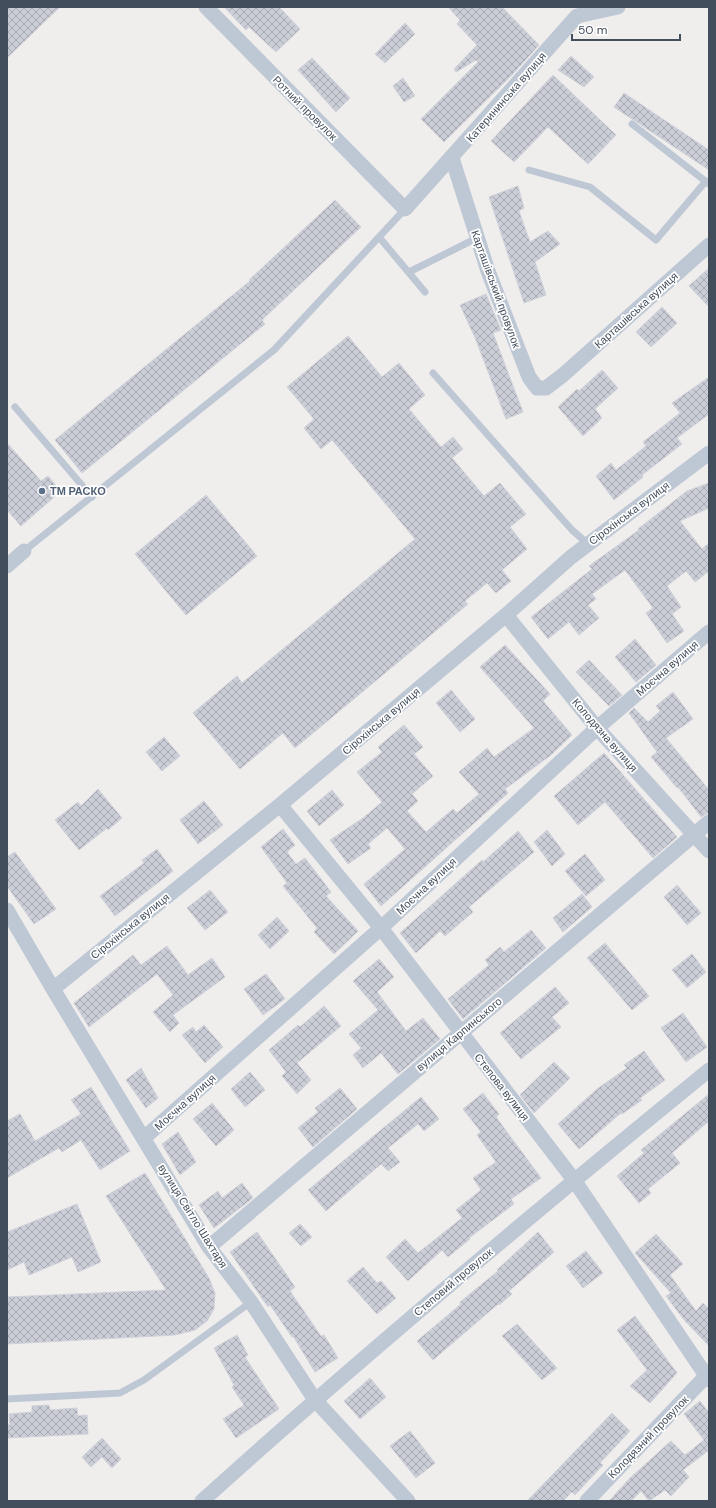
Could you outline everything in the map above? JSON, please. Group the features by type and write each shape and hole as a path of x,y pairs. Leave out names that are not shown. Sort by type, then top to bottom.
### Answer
{"street":[{"name":"Ротний провулок","path":"206,7 405,209"},
{"name":"Катерининська вулиця","path":"405,209 452,158 581,11 618,7"},
{"name":"Карташівський провулок","path":"452,158 488,271 529,377 537,388 546,388 563,375"},
{"name":"Карташівська вулиця","path":"563,375 709,246"},
{"name":"Сірохінська вулиця","path":"53,989 280,805 506,616 571,557 709,454"},
{"path":"7,566 24,551"},
{"name":"Колодязна вулиця","path":"506,616 597,728 709,851"},
{"name":"Моєчна вулиця","path":"144,1138 381,928 597,728 709,632"},
{"name":"Степова вулиця","path":"280,805 381,928 574,1180 708,1377"},
{"name":"вулиця Карпинського","path":"209,1247 693,834 709,822"},
{"name":"вулиця Світло Шахтаря","path":"7,910 209,1247 250,1302 314,1400 408,1501"},
{"name":"Степовий провулок","path":"202,1501 314,1400 574,1180 709,1070"},
{"name":"Колодязний провулок","path":"587,1501 708,1377"}],"lane":[{"path":"529,170 590,186 656,240 707,183 632,124"},
{"path":"24,551 274,350 405,209"},
{"path":"380,237 425,292"},
{"path":"409,272 477,238"},
{"path":"433,373 572,530 588,544"},
{"path":"15,407 92,497"},
{"path":"7,1399 120,1393 144,1380 250,1302"}],"building":[{"path":"7,7 60,7 7,58"},
{"path":"224,7 279,7 300,29 276,52 249,27 246,30"},
{"path":"448,7 502,7 539,45 512,75 444,142 421,119 478,62 476,60 456,72 454,69 477,45 457,24 460,20"},
{"path":"405,23 415,34 385,63 375,54"},
{"path":"571,56 594,77 584,87 558,70"},
{"path":"312,58 350,98 336,112 298,70"},
{"path":"553,75 616,135 588,164 548,127 514,162 491,141"},
{"path":"403,78 415,96 404,102 393,86"},
{"path":"624,93 709,150 709,170 614,107"},
{"path":"518,186 524,208 519,211 530,242 548,231 560,244 535,262 546,295 524,303 489,197"},
{"path":"335,200 361,227 262,320 265,324 82,473 55,440 250,281 249,280"},
{"path":"709,268 709,307 689,286"},
{"path":"486,294 501,330 493,333 523,412 506,419 476,340 460,305"},
{"path":"662,307 677,323 651,347 636,332"},
{"path":"348,336 382,377 399,363 425,395 409,409 441,447 453,437 463,449 452,458 484,496 500,483 526,514 510,527 527,549 502,570 511,581 496,593 487,583 465,601 468,604 295,748 283,733 240,769 193,713 237,676 242,683 415,539 332,440 321,449 304,428 314,419 287,387"},
{"path":"602,370 618,388 595,409 602,418 583,436 558,407 577,389 579,391"},
{"path":"709,377 709,414 677,438 682,444 642,475 643,477 614,500 596,476 611,463 616,470 646,446 643,442 680,413 672,403"},
{"path":"7,443 41,481 48,476 61,491 21,526 7,510"},
{"path":"709,483 709,508 680,521 702,549 709,543 709,571 695,582 686,571 667,586 681,607 672,614 684,631 667,643 646,613 653,608 625,570 592,594 596,599 588,605 599,618 579,635 569,622 548,639 531,617 592,569 589,566 639,530 638,529 687,491"},
{"path":"206,495 257,556 186,615 135,554"},
{"path":"635,639 656,665 636,682 615,657"},
{"path":"505,645 550,694 543,701 572,735 551,755 505,789 508,793 381,906 364,884 405,849 387,828 368,844 371,848 348,864 330,840 363,818 382,802 357,772 382,752 378,747 404,725 423,747 414,754 433,776 412,794 418,801 407,811 426,832 453,809 457,813 479,794 459,772 487,748 494,757 534,728 480,667"},
{"path":"589,660 622,695 609,706 576,672"},
{"path":"451,690 475,719 460,732 436,703"},
{"path":"673,692 693,719 666,738 709,790 709,812 701,817 678,787 677,788 651,757 657,752 629,713 634,708 648,722 660,711 656,706"},
{"path":"164,737 180,756 162,771 146,752"},
{"path":"604,753 677,837 653,858 605,802 578,825 554,796"},
{"path":"98,789 122,818 108,830 107,828 79,850 55,820 78,802 81,806"},
{"path":"332,790 344,805 319,826 307,811"},
{"path":"204,801 223,825 198,844 180,820"},
{"path":"283,829 295,845 287,852 296,864 305,858 331,892 326,896 358,931 334,954 314,932 317,928 283,886 287,883 261,847"},
{"path":"547,830 565,854 552,866 534,842"},
{"path":"518,831 534,852 469,907 473,912 445,936 440,931 416,953 400,933 482,860 483,862"},
{"path":"157,849 173,871 115,916 100,896 144,863 142,860"},
{"path":"15,852 56,909 34,924 7,886 7,857"},
{"path":"585,854 605,880 586,896 565,871"},
{"path":"677,885 701,913 687,925 664,897"},
{"path":"210,890 228,912 205,930 187,908"},
{"path":"582,894 592,907 563,932 553,918"},
{"path":"277,917 289,931 270,949 258,935"},
{"path":"531,930 546,948 463,1019 448,999 489,965 485,960 500,947 504,952"},
{"path":"605,943 649,996 632,1010 587,958"},
{"path":"167,946 188,975 212,958 225,977 173,1015 179,1023 170,1032 153,1012 173,995 157,974 89,1027 74,1003 133,955 141,965"},
{"path":"692,954 706,972 687,988 672,970"},
{"path":"379,959 394,977 377,992 406,1031 423,1018 440,1039 398,1074 381,1053 363,1068 353,1055 361,1048 349,1034 378,1010 353,981"},
{"path":"266,974 285,999 263,1015 244,989"},
{"path":"555,987 569,1003 552,1017 561,1027 521,1059 500,1033"},
{"path":"324,1006 341,1026 297,1063 311,1080 297,1094 282,1076 286,1072 269,1050 298,1025 300,1027"},
{"path":"683,1013 707,1047 686,1062 661,1028"},
{"path":"204,1025 223,1047 205,1063 182,1035 193,1027 196,1032"},
{"path":"644,1051 665,1080 640,1098 642,1100 622,1114 621,1113 579,1149 558,1124 597,1089 627,1068 624,1065"},
{"path":"554,1062 570,1078 534,1113 520,1095"},
{"path":"141,1068 158,1098 146,1108 126,1080"},
{"path":"250,1072 265,1090 245,1107 231,1089"},
{"path":"91,1087 130,1151 100,1170 81,1140 62,1152 59,1148 7,1178 7,1121 20,1114 35,1141 81,1114 71,1100"},
{"path":"340,1088 357,1109 313,1147 298,1128 318,1112 315,1108"},
{"path":"483,1093 499,1114 496,1117 541,1178 511,1199 514,1204 469,1238 470,1239 448,1257 442,1250 408,1281 386,1257 405,1239 418,1253 462,1218 456,1210 481,1190 473,1178 496,1162 477,1135 481,1132 463,1109"},
{"path":"709,1094 709,1121 672,1153 680,1163 648,1189 651,1193 639,1203 617,1176 644,1153 641,1150"},
{"path":"421,1097 439,1119 424,1131 418,1124 388,1148 400,1162 388,1171 381,1164 326,1211 308,1190"},
{"path":"212,1103 234,1130 216,1146 193,1119"},
{"path":"178,1132 196,1162 180,1175 162,1144"},
{"path":"145,1173 209,1278 215,1293 214,1309 207,1321 195,1330 175,1335 7,1344 7,1297 166,1290 106,1196"},
{"path":"242,1183 253,1198 214,1228 199,1205 218,1191 222,1198"},
{"path":"77,1204 101,1262 78,1272 72,1257 29,1275 24,1262 7,1270 7,1232"},
{"path":"300,1224 312,1237 301,1246 289,1233"},
{"path":"257,1232 295,1287 290,1291 321,1336 324,1335 338,1358 315,1372 293,1336 292,1337 270,1305 268,1307 230,1252"},
{"path":"538,1232 554,1252 509,1291 512,1294 499,1305 498,1304 433,1360 417,1341 461,1304 460,1302 498,1271 497,1270"},
{"path":"656,1234 683,1264 670,1275 696,1311 703,1303 709,1309 709,1346 685,1321 666,1296 671,1293 635,1253"},
{"path":"586,1251 603,1273 583,1288 566,1266"},
{"path":"363,1267 377,1283 381,1281 396,1298 377,1314 347,1281"},
{"path":"635,1316 677,1373 650,1403 630,1386 647,1370 617,1330"},
{"path":"517,1324 557,1368 542,1380 502,1336"},
{"path":"237,1335 248,1355 245,1357 279,1409 236,1438 223,1419 244,1405 232,1387 234,1385 214,1348"},
{"path":"370,1378 386,1397 360,1419 344,1401"},
{"path":"700,1401 709,1413 709,1450 683,1470 689,1477 671,1496 665,1490 649,1501 641,1491 631,1501 609,1501 630,1478 671,1441 685,1455 704,1440 684,1414"},
{"path":"49,1405 50,1410 77,1408 78,1416 87,1415 88,1434 7,1438 7,1425 10,1425 9,1414 32,1412 32,1406"},
{"path":"612,1413 630,1431 600,1463 603,1465 575,1495 572,1492 563,1501 527,1501"},
{"path":"410,1431 435,1463 416,1478 390,1446"},
{"path":"102,1438 121,1459 112,1468 102,1457 91,1467 82,1457"}],"place":[{"name":"ТМ РАСКО","path":"42,491"}]}
